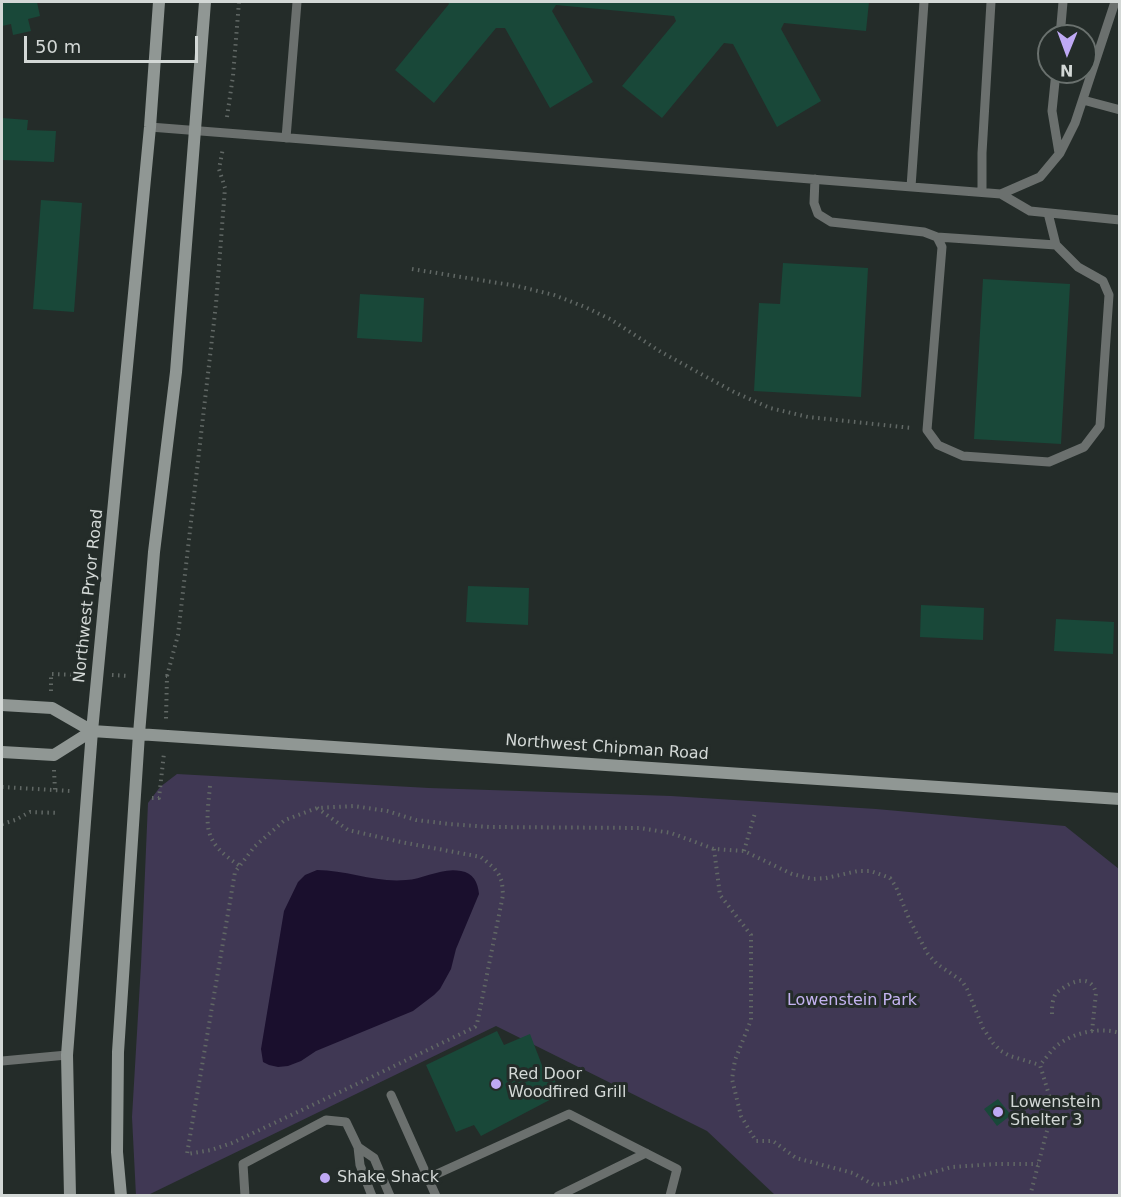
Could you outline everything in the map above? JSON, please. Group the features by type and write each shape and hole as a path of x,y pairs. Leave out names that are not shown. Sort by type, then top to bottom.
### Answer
{"main road":[{"name":"Northwest Pryor Road","path":"70,1196 68,1055 92,731 150,127 159,2"},
{"path":"121,1196 117,1152 118,1052 139,734 153,552 176,372 205,2"},
{"name":"Northwest Chipman Road","path":"2,705 52,708 92,731 1119,799"},
{"path":"2,752 54,755 92,731"}],"lane":[{"path":"286,138 297,2"},
{"path":"911,187 924,2"},
{"path":"982,192 982,153 991,2"},
{"path":"1061,24 1063,2"},
{"path":"1001,194 1040,177 1059,153 1075,123 1115,2"},
{"path":"1055,84 1052,111 1059,153"},
{"path":"1083,100 1119,110"},
{"path":"150,127 982,192 1001,194 1030,211 1119,220"},
{"path":"815,179 814,203 818,214 831,222 924,232 937,237 1056,245"},
{"path":"937,237 942,247 927,430 938,445 963,456 1049,462 1084,447 1100,426 1110,295 1103,281 1078,267 1056,245 1048,213"},
{"path":"2,1061 68,1055"},
{"path":"391,1095 436,1196"},
{"path":"428,1178 569,1114 676,1169 670,1196"},
{"path":"245,1196 243,1164 326,1120 346,1122 358,1147 360,1165 372,1196"},
{"path":"358,1147 374,1158 390,1196"},
{"path":"558,1196 646,1153"}],"path":[{"path":"167,676 178,635 216,304 225,188 219,169 233,76 238,2"},
{"path":"412,269 517,286 554,295 585,307 610,319 661,352 770,408 808,417 927,430"},
{"path":"210,786 207,818 211,839 218,849 240,866"},
{"path":"2,787 62,790"},
{"path":"317,808 348,830 481,857 494,868 502,882 503,895 477,1024 475,1027 232,1143 211,1150 187,1154 235,872 255,846 285,820 317,808 354,806 387,811 417,820 489,827 640,828 670,833 714,849 744,851 802,877 826,878 858,871 871,871 890,878 928,954 937,964 962,981 983,1028 993,1043 1001,1052 1040,1065"},
{"path":"2,824 30,812 59,813"},
{"path":"744,851 756,813"},
{"path":"714,849 720,895 751,935 751,1020 735,1060 732,1079 741,1116 756,1141 773,1141 796,1158 853,1173 874,1185 893,1183 951,1167 1038,1164"},
{"path":"1052,1014 1053,1000 1059,991 1074,982 1086,981 1095,988 1096,993 1092,1031"},
{"path":"1040,1065 1059,1044 1082,1033 1092,1031 1119,1033"},
{"path":"1030,1196 1049,1123 1049,1095 1040,1065"}],"green space":[{"name":"Lowenstein Park","path":"177,774 429,788 671,796 876,809 1065,826 1119,869 1119,1195 775,1195 707,1131 496,1026 148,1195 136,1196 132,1117 148,803 160,787"}],"shaded area":[{"path":"317,870 395,880 413,879 454,870 461,871 474,879 479,894 456,949 451,969 434,995 413,1011 316,1051 301,1061 278,1067 263,1062 261,1049 284,911 298,882 305,875"}],"building":[{"path":"2,2 37,2 40,16 28,19 31,31 13,35 11,24 2,26"},
{"path":"448,2 869,2 866,31 784,23 781,29 821,101 777,127 733,44 724,43 662,118 622,86 676,21 674,16 556,5 552,11 593,82 550,108 505,28 496,28 434,103 395,70 449,4"},
{"path":"2,118 28,120 27,130 56,131 54,162 2,160"},
{"path":"41,200 82,203 74,312 33,309"},
{"path":"783,263 868,268 861,397 754,391 759,303 780,304"},
{"path":"983,279 1070,284 1061,444 974,439"},
{"path":"360,294 424,298 422,342 357,338"},
{"path":"468,586 529,588 528,625 466,622"},
{"path":"921,605 984,608 983,640 920,637"},
{"path":"1056,619 1114,622 1113,654 1054,651"},
{"name":"Red Door Woodfired Grill","path":"497,1031 504,1045 530,1034 545,1073 550,1070 561,1094 481,1136 474,1125 456,1132 426,1065"},
{"name":"Lowenstein Shelter 3","path":"998,1099 1011,1115 997,1126 984,1109"}],"place":[{"name":"Red Door Woodfired Grill","path":"496,1084"},
{"name":"Lowenstein Shelter 3","path":"998,1112"},
{"name":"Shake Shack","path":"325,1178"}]}
